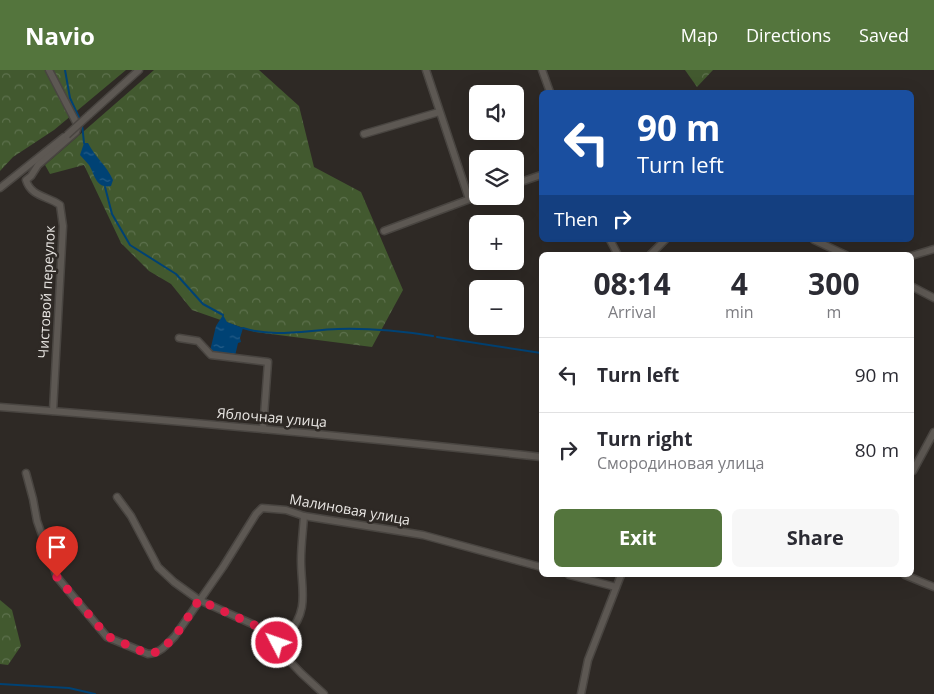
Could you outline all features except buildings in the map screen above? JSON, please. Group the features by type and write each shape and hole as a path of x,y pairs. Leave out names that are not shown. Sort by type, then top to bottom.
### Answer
{"street":[{"name":"Чистовой переулок","path":"49,70 78,126 76,132 38,165 26,180 28,187 33,192 55,201 60,205 62,212 53,411"},
{"path":"0,188 67,135 139,70"},
{"path":"384,231 469,199 426,70"},
{"path":"542,70 549,90"},
{"path":"364,134 439,112"},
{"path":"524,181 539,176"},
{"path":"653,252 663,242"},
{"path":"818,242 840,252"},
{"path":"914,255 934,249"},
{"path":"914,288 934,298"},
{"path":"179,338 198,341 211,355 268,362 263,430"},
{"name":"Яблочная улица","path":"0,407 153,418 263,430 419,443 539,457"},
{"path":"914,469 934,432"},
{"path":"26,473 37,521 57,577 107,636 148,654 154,654 166,646 175,636 199,600"},
{"path":"117,497 131,516 158,567 174,582 199,600 272,633 288,634 296,625 304,600 301,559 304,516"},
{"name":"Малиновая улица","path":"199,600 223,568 256,514 262,508 286,510 304,516 423,535 539,567"},
{"path":"577,577 616,587"},
{"path":"581,694 588,660 620,577"},
{"path":"910,577 934,587"},
{"path":"272,633 281,652 324,694"}],"green space":[{"path":"0,70 126,70 54,130 13,157 0,171"},
{"path":"154,70 259,70 299,106 314,167 361,192 403,290 372,347 255,332 192,310 171,284 149,271 121,243 84,165 50,174 45,165"},
{"path":"685,70 713,70 697,87"},
{"path":"0,600 12,610 21,646 8,665 0,664"}],"water":[{"path":"84,143 88,143 110,175 113,180 111,186 99,183 89,165 80,155"},
{"path":"223,315 227,322 243,328 240,338 241,342 238,343 235,356 210,351 216,326"}],"waterway":[{"path":"65,70 70,98 82,124 84,143"},
{"path":"105,187 112,214 130,245 176,274 203,304 223,315"},
{"path":"243,328 266,333 374,329 433,336"},
{"path":"437,337 539,353"},
{"path":"0,684 69,688 95,694"}],"route":[{"path":"57,577 107,636 148,654 154,654 166,646 199,600 272,633 277,643"}]}
